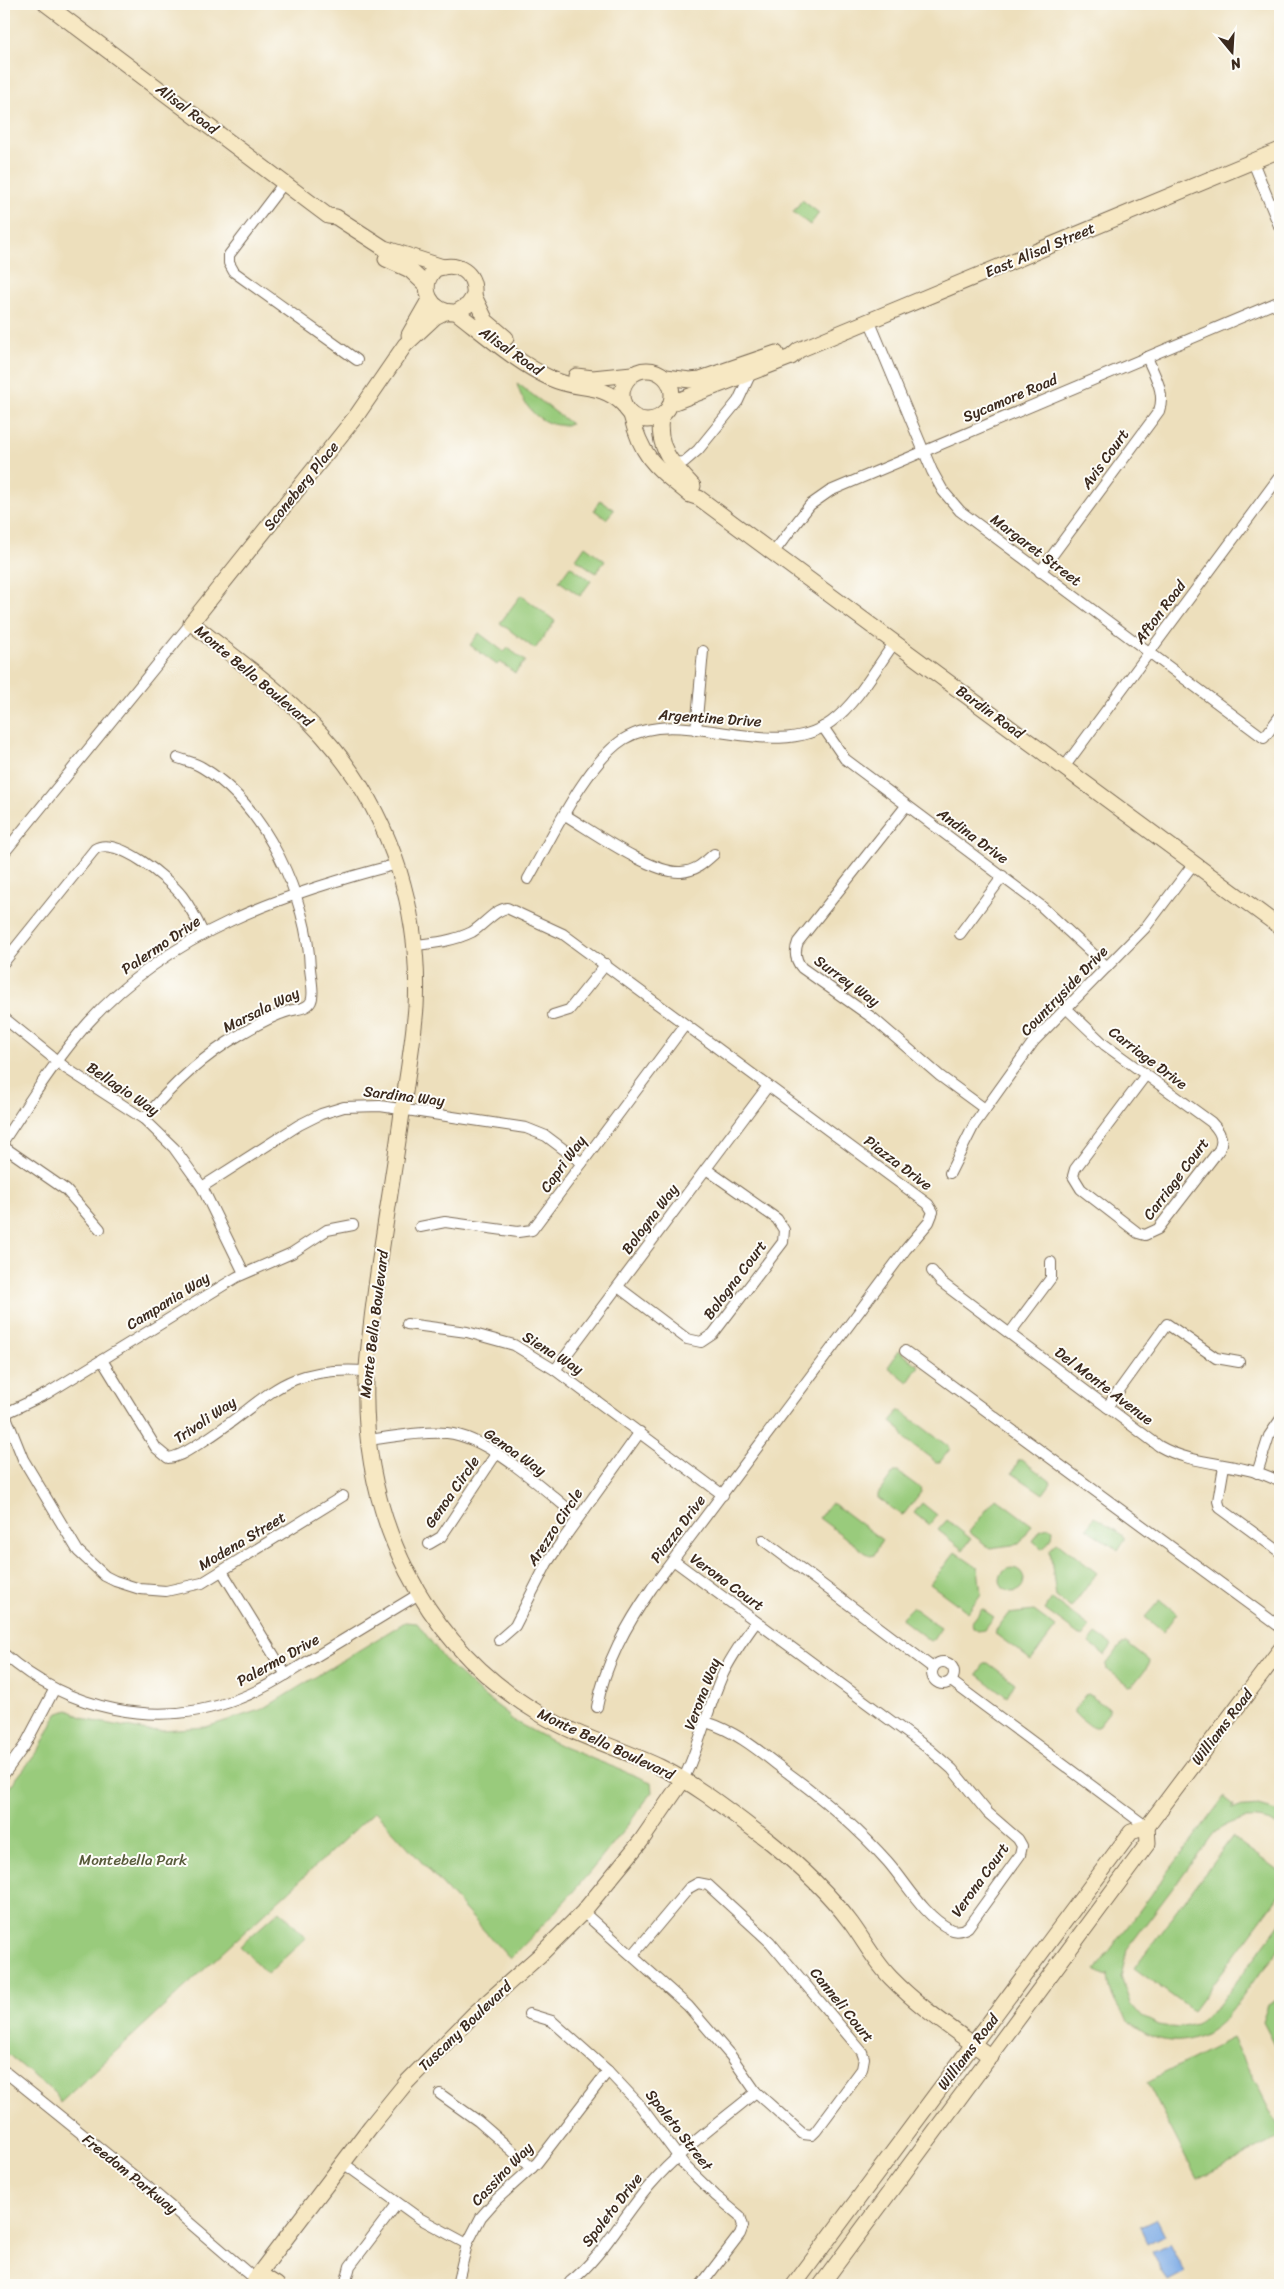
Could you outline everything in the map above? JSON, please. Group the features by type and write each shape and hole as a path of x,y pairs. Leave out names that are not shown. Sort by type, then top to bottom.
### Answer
{"street":[{"name":"Alisal Road","path":"46,4 328,216 336,217 384,248 442,266 456,266 466,271 473,283 474,296 480,312 496,330 553,370 593,378 632,374"},
{"name":"East Alisal Street","path":"672,403 791,357 799,350 1280,150"},
{"path":"1253,162 1280,228"},
{"path":"284,183 229,255 229,263 234,272 357,360"},
{"name":"Alisal Road","path":"328,216 331,224 351,239 371,252 403,266 428,293 434,305 451,312 542,374 566,384 605,390 627,410"},
{"path":"428,293 432,273 442,266"},
{"name":"Sconeberg Place","path":"405,345 428,293"},
{"path":"451,312 468,305 474,296"},
{"name":"Sycamore Road","path":"773,553 804,512 822,495 1280,301"},
{"name":"Sconeberg Place","path":"191,623 358,415 405,345 435,317 451,312"},
{"name":"Margaret Street","path":"870,322 938,482 954,506 1264,738 1280,716"},
{"name":"East Alisal Street","path":"666,377 679,380 700,379 788,349 799,350"},
{"name":"Avis Court","path":"1040,572 1158,412 1162,400 1161,391 1147,357"},
{"path":"644,369 666,377 673,393 672,403 661,416 642,420 627,410 624,384 632,374 644,369"},
{"path":"671,463 684,462 691,458 738,401 751,372"},
{"path":"720,384 732,389 738,401"},
{"name":"Bardin Road","path":"627,410 636,437 646,455 690,495 699,498 1065,766 1280,927"},
{"name":"Bardin Road","path":"661,416 661,440 671,463 696,489 699,498"},
{"name":"Afton Road","path":"1065,766 1280,476"},
{"path":"4,853 191,623"},
{"name":"Monte Bella Boulevard","path":"191,623 292,705 330,744 367,797 398,864 408,902 415,946 416,1006 366,1371 367,1440 372,1476 384,1519 397,1551 419,1594 465,1653 502,1688 530,1708 566,1729 647,1762 683,1780 753,1830 800,1868 832,1900 891,1978 928,2011 991,2057"},
{"name":"Argentine Drive","path":"528,878 597,763 625,738 654,729 696,730 783,738 801,736 823,727 848,706 895,642"},
{"path":"696,730 703,652"},
{"name":"Andina Drive","path":"823,727 845,759 1003,876 1051,914 1107,967"},
{"path":"178,758 203,767 246,808 276,849 296,894"},
{"name":"Surrey Way","path":"906,806 798,942 796,958 802,968 874,1019 940,1076 985,1109"},
{"path":"565,815 648,864 666,870 680,872 697,868 714,854"},
{"path":"4,962 95,849 104,845 118,849 161,875 183,897 203,933"},
{"name":"Countryside Drive","path":"950,1173 965,1140 1034,1041 1065,1007 1145,928 1194,863"},
{"name":"Palermo Drive","path":"4,1140 57,1060 89,1022 124,989 171,953 203,933 253,909 296,894 398,864"},
{"path":"960,934 1003,876"},
{"name":"Marsala Way","path":"144,1119 172,1087 205,1058 254,1027 310,1003 310,958 296,894"},
{"name":"Piazza Drive","path":"415,946 464,936 484,924 497,912 507,908 563,934 928,1204 933,1212 929,1222 906,1249 640,1605 605,1675 597,1707"},
{"path":"553,1016 570,1010 606,964"},
{"name":"Carriage Drive","path":"1065,1007 1092,1034 1145,1076 1216,1127"},
{"name":"Bellagio Way","path":"4,1018 97,1089 144,1119 174,1148 202,1187 244,1273"},
{"name":"Capri Way","path":"420,1227 445,1222 518,1232 532,1230 685,1025"},
{"name":"Carriage Court","path":"1145,1076 1076,1169 1073,1176 1080,1189 1138,1232 1149,1234 1158,1229 1219,1150 1222,1140 1216,1127"},
{"name":"Bologna Way","path":"555,1370 768,1086"},
{"name":"Sardina Way","path":"202,1187 299,1125 321,1114 355,1106 380,1106 402,1111 526,1128 546,1136 582,1162"},
{"path":"4,1147 66,1190 100,1229"},
{"name":"Bologna Court","path":"618,1287 687,1339 692,1342 701,1342 712,1334 783,1242 784,1230 777,1219 706,1169"},
{"name":"Campania Way","path":"4,1414 36,1400 244,1273 285,1257 327,1230 353,1225"},
{"path":"1010,1333 1051,1278 1051,1262"},
{"name":"Del Monte Avenue","path":"932,1271 941,1282 1170,1452 1196,1461 1257,1473 1280,1482"},
{"name":"Siena Way","path":"407,1324 491,1337 514,1345 555,1370 723,1495"},
{"path":"1106,1406 1167,1324 1216,1358 1239,1362"},
{"path":"905,1351 1280,1627"},
{"name":"Trivoli Way","path":"102,1360 156,1448 168,1458 178,1456 224,1428 268,1392 293,1378 321,1372 366,1371"},
{"name":"Modena Street","path":"4,1414 22,1459 78,1551 96,1569 127,1586 166,1591 202,1583 343,1496"},
{"path":"1257,1473 1268,1436 1280,1420"},
{"name":"Arezzo Circle","path":"499,1640 515,1626 547,1563 640,1432"},
{"name":"Genoa Way","path":"367,1440 448,1433 475,1441 496,1454 578,1517"},
{"name":"Genoa Circle","path":"429,1544 441,1537 496,1454"},
{"path":"1224,1466 1218,1501 1220,1508 1280,1552"},
{"path":"763,1540 933,1668"},
{"name":"Verona Court","path":"673,1560 944,1762 988,1813 1018,1838 1022,1846 1020,1855 968,1927 959,1930 950,1929 923,1904 872,1844 834,1808 742,1738 721,1727 706,1722"},
{"path":"222,1571 286,1675"},
{"name":"Palermo Drive","path":"4,1654 54,1690 111,1709 164,1714 196,1711 225,1704 249,1695 286,1675 419,1594"},
{"name":"Verona Way","path":"683,1780 698,1749 723,1674 737,1649 756,1622"},
{"name":"Williams Road","path":"794,2285 1131,1832 1146,1827 1280,1650"},
{"path":"943,1662 951,1665 954,1671 951,1681 946,1684 938,1683 932,1676 933,1668 943,1662"},
{"path":"951,1681 1146,1827"},
{"path":"4,1774 25,1745 54,1690"},
{"name":"Tuscany Boulevard","path":"257,2282 343,2163 406,2083 583,1912 640,1841 683,1780"},
{"name":"Williams Road","path":"821,2285 1148,1843 1146,1827"},
{"name":"Canneli Court","path":"583,1912 702,2020 732,2056 756,2092 798,2132 812,2135 862,2069 864,2058 851,2038 770,1942 708,1885 698,1884 689,1888 632,1956"},
{"name":"Spoleto Street","path":"529,2014 552,2021 608,2070 639,2104 678,2157 702,2183 738,2213 742,2222 740,2234 701,2285"},
{"name":"Cassino Way","path":"458,2285 467,2244 488,2208 532,2168 608,2070"},
{"name":"Freedom Parkway","path":"4,2071 149,2188 257,2282 266,2278 277,2285"},
{"name":"Spoleto Drive","path":"570,2282 583,2272 649,2186 678,2157 756,2092"},
{"path":"440,2094 478,2121 532,2168"},
{"path":"805,2285 880,2185 895,2148"},
{"path":"343,2163 397,2204 438,2230 467,2244"},
{"path":"345,2285 350,2266 397,2204"}],"green space":[{"path":"802,200 819,213 810,225 793,212"},
{"path":"517,383 571,424 552,424 536,415 524,401"},
{"path":"600,500 614,510 606,519 594,510"},
{"path":"585,546 605,561 596,573 576,559"},
{"path":"570,566 591,581 580,596 559,581"},
{"path":"521,595 555,621 535,649 500,623"},
{"path":"479,633 504,652 508,648 525,661 515,673 500,662 497,665 470,645"},
{"path":"899,1351 919,1366 908,1382 888,1367"},
{"path":"898,1411 901,1411 949,1447 950,1449 940,1462 936,1462 904,1438 902,1431 891,1422"},
{"path":"1019,1460 1022,1460 1050,1481 1051,1483 1043,1494 1012,1473"},
{"path":"894,1472 898,1472 920,1488 921,1492 904,1514 901,1515 878,1498 878,1494"},
{"path":"996,1498 1032,1525 1019,1544 990,1548 969,1532"},
{"path":"922,1503 937,1515 929,1525 914,1513"},
{"path":"830,1504 834,1504 882,1540 874,1555 870,1556 819,1518"},
{"path":"1094,1516 1125,1537 1118,1550 1087,1529"},
{"path":"947,1520 971,1539 963,1550 938,1530"},
{"path":"1048,1527 1053,1530 1052,1538 1043,1549 1033,1541 1041,1529"},
{"path":"1057,1542 1097,1573 1071,1608 1056,1597 1050,1550"},
{"path":"955,1552 978,1568 981,1594 968,1612 930,1584"},
{"path":"1012,1568 1021,1571 1024,1580 1021,1589 1012,1592 1003,1589 1000,1580 1003,1571"},
{"path":"1052,1599 1090,1627 1082,1637 1045,1610"},
{"path":"1160,1600 1177,1613 1163,1632 1145,1617"},
{"path":"912,1607 941,1628 933,1640 930,1641 903,1620 902,1617"},
{"path":"982,1609 994,1617 984,1630 978,1631 973,1628 972,1622"},
{"path":"1034,1611 1056,1627 1031,1660 994,1633 1008,1614"},
{"name":"Montebella Park","path":"405,1622 417,1623 448,1664 479,1692 508,1714 510,1719 563,1747 651,1782 652,1792 584,1878 510,1959 375,1811 60,2103 57,2095 4,2051 4,1794 39,1750 57,1714 68,1710 88,1720 148,1731 206,1727 263,1709"},
{"path":"1096,1634 1112,1645 1105,1655 1089,1643"},
{"path":"1126,1643 1150,1663 1133,1685 1129,1686 1107,1669 1106,1665 1122,1644"},
{"path":"985,1663 988,1663 1015,1683 1007,1697 977,1674"},
{"path":"1088,1694 1108,1708 1109,1712 1097,1727 1093,1728 1074,1713 1074,1710 1085,1695"},
{"path":"1224,1797 1234,1805 1232,1808 1259,1806 1280,1812 1280,1827 1263,1820 1246,1819 1230,1824 1214,1833 1127,1949 1121,1977 1130,2003 1142,2017 1159,2025 1178,2028 1196,2024 1218,2006 1280,1924 1280,1946 1221,2023 1203,2035 1186,2040 1170,2041 1154,2037 1140,2030 1127,2019 1111,1991 1108,1974 1106,1976 1096,1969"},
{"path":"1232,1837 1280,1872 1280,1894 1193,2011 1134,1968"},
{"path":"280,1910 306,1938 267,1974 240,1946"},
{"path":"1280,1998 1280,2057 1262,2022 1268,2005"},
{"path":"1233,2038 1280,2130 1280,2137 1197,2179 1147,2082"}],"water":[{"path":"1157,2219 1165,2235 1148,2244 1140,2227"},
{"path":"1169,2243 1185,2273 1168,2282 1152,2252"}]}
